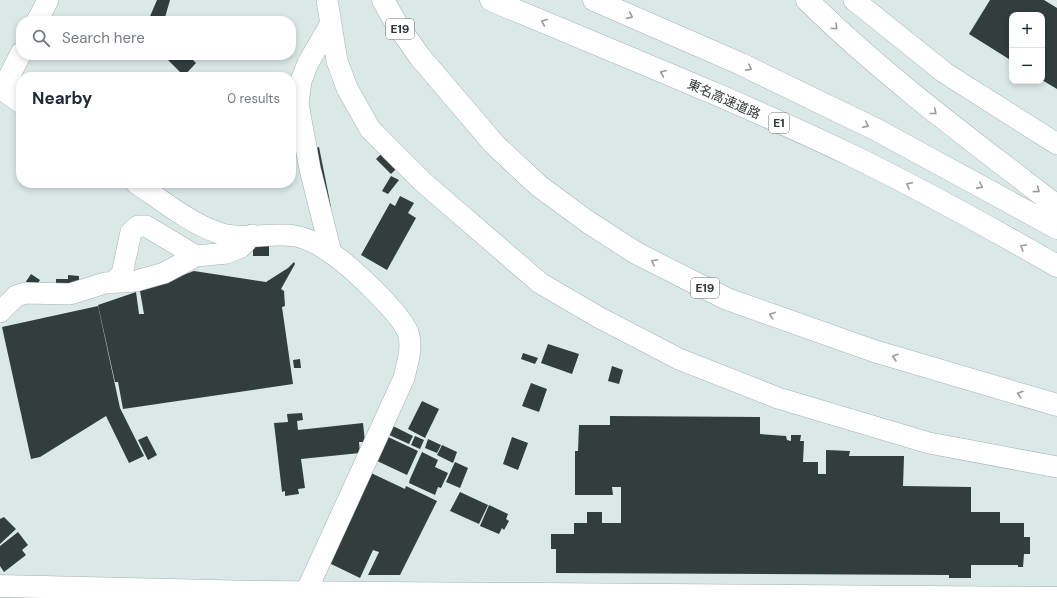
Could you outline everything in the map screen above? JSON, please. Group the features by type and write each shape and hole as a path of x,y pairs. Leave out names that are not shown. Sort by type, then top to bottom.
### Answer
{"main road":[{"name":"E19","path":"383,0 396,23 420,56 495,145 539,186 588,222 636,253 734,302 874,351 1057,405"},
{"name":"東名高速道路","path":"491,0 720,97 855,157 984,224 1057,266"},
{"path":"594,0 741,64 870,127 1057,228"},
{"path":"807,0 877,65 937,114 1057,206"},
{"path":"0,586 264,595 306,592 511,596 1057,598"}],"street":[{"path":"40,16 48,0"},
{"path":"327,0 337,61 347,88 370,128 423,182 540,283 600,318 678,360 778,398 929,443 1057,467"},
{"path":"854,0 946,72 1057,144"},
{"path":"330,25 308,63 301,81 298,104 313,184 331,253"},
{"path":"16,100 8,94 6,83 18,60"},
{"path":"143,188 168,206 219,233 234,236 295,236 311,241 331,253 399,316 409,336 410,355 404,378 306,592"},
{"path":"112,282 122,274 130,232 138,226 146,226 196,256"},
{"path":"0,312 16,296 24,293 70,294 112,282 136,281 164,273 196,256 227,253 241,247 252,235"}],"building":[{"path":"157,0 170,0 165,16 150,16"},
{"path":"990,0 1044,0 1057,8 1057,89 1045,82 1045,12 1009,12 1009,59 969,34"},
{"path":"168,60 193,60 196,63 188,72 180,72"},
{"path":"319,147 331,207 326,209 313,149"},
{"path":"382,153 397,168 391,174 376,159"},
{"path":"391,176 399,180 388,194 382,191"},
{"path":"400,196 414,203 408,213 416,218 387,270 361,255 390,203 395,206"},
{"path":"253,243 269,244 269,256 253,256"},
{"path":"294,262 295,264 281,289 284,291 285,306 282,307 293,384 123,409 118,382 115,382 98,305 136,292 139,314 144,314 140,291 194,271 266,282 288,268"},
{"path":"31,274 40,280 34,289 25,283"},
{"path":"68,275 79,276 79,288 56,291 56,279 68,279"},
{"path":"98,306 120,408 144,456 129,463 106,416 40,457 31,459 2,327"},
{"path":"548,344 579,354 572,374 541,363"},
{"path":"523,353 538,358 535,364 521,359"},
{"path":"300,359 301,368 294,368 293,360"},
{"path":"612,366 623,370 619,384 608,381"},
{"path":"531,383 547,389 539,412 522,406"},
{"path":"422,401 439,409 425,438 408,429"},
{"path":"302,413 303,420 297,421 298,430 363,423 365,442 359,442 360,453 301,459 305,488 298,489 299,494 285,496 285,491 282,492 274,423 288,422 287,414"},
{"path":"610,416 760,417 760,434 786,436 787,440 791,441 791,435 801,435 800,441 804,441 803,462 818,462 818,474 826,474 826,450 850,451 849,456 904,456 903,486 971,487 971,512 1000,512 1000,523 1024,523 1024,537 1030,537 1030,554 1024,554 1023,567 1018,567 1018,565 971,565 971,578 949,578 949,575 556,573 556,549 551,549 551,534 574,534 574,523 587,523 587,512 602,512 602,523 621,523 621,487 612,487 613,495 575,495 575,451 578,451 579,425 610,425"},
{"path":"391,425 413,436 409,444 387,434"},
{"path":"147,436 157,455 148,460 138,440"},
{"path":"386,436 418,451 407,475 375,460"},
{"path":"415,436 424,440 420,449 411,445"},
{"path":"512,437 528,443 518,470 503,464"},
{"path":"428,439 441,445 437,453 425,448"},
{"path":"442,445 457,452 453,463 437,455"},
{"path":"422,452 438,460 435,467 448,473 441,488 438,487 435,495 409,483"},
{"path":"455,462 468,468 460,488 446,482"},
{"path":"371,473 405,489 406,486 437,501 400,575 368,575 379,552 373,550 360,578 329,563"},
{"path":"460,492 488,505 479,524 450,511"},
{"path":"489,505 508,514 506,519 509,521 504,530 502,528 499,534 480,526"},
{"path":"4,517 16,529 0,544 0,519"},
{"path":"18,532 28,545 22,550 26,555 4,572 0,566 0,546"}]}
